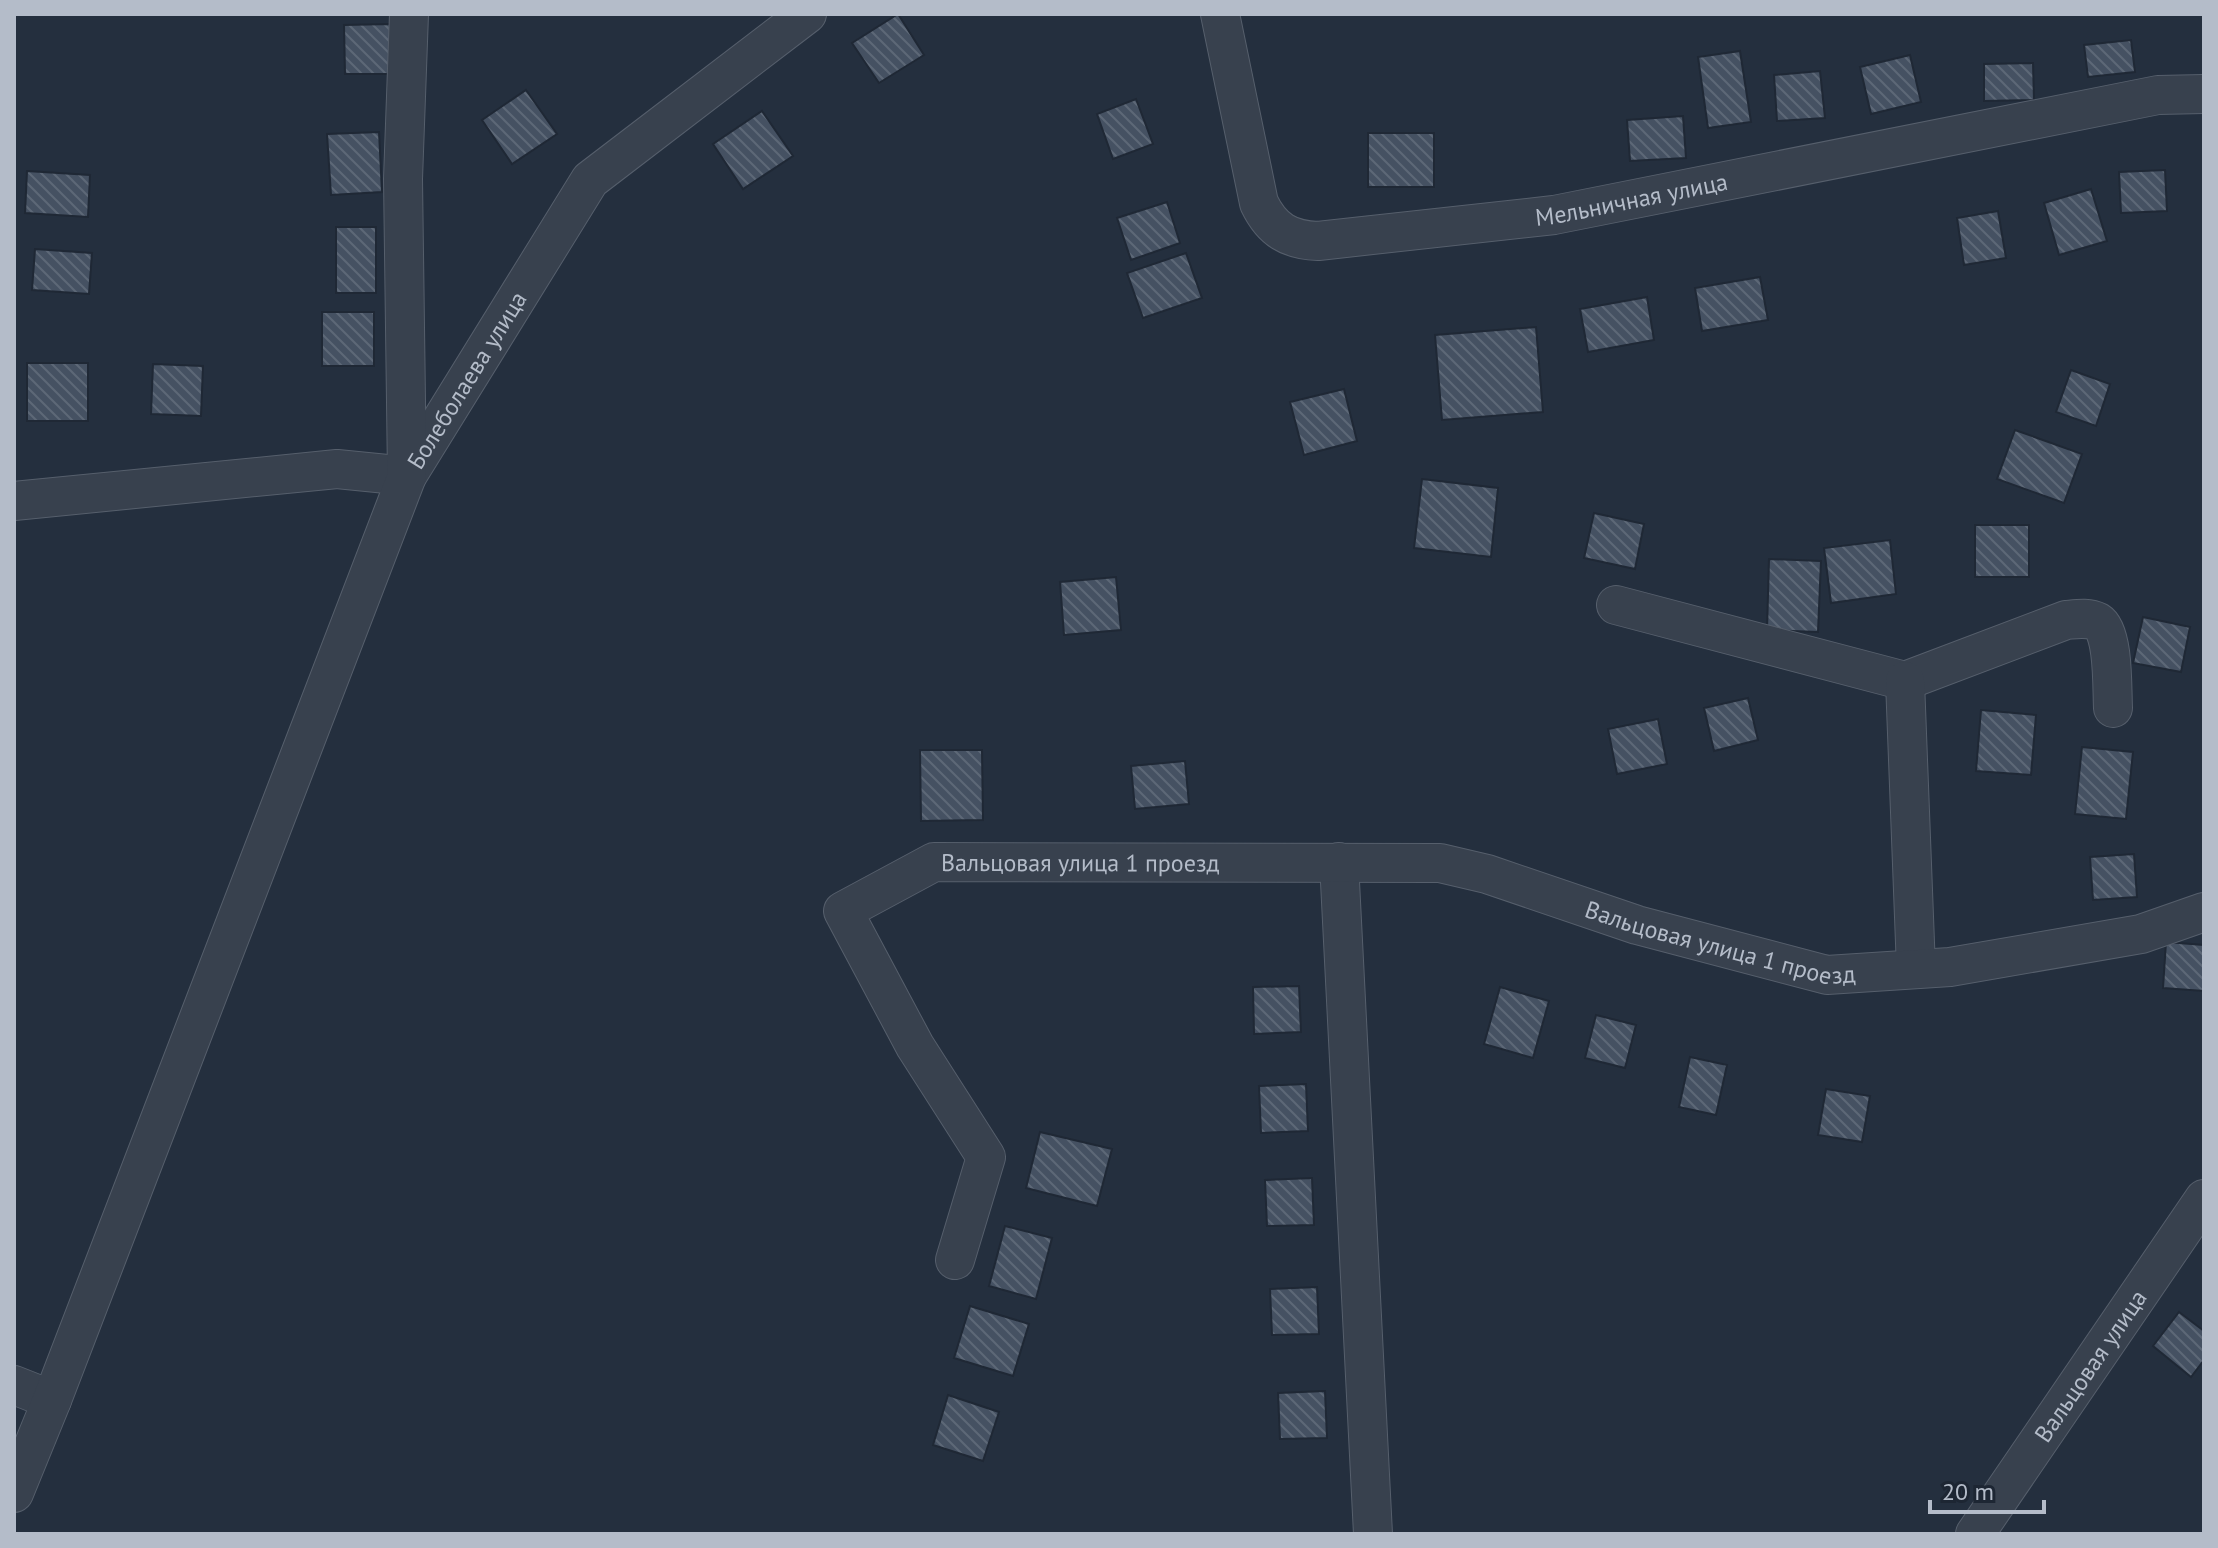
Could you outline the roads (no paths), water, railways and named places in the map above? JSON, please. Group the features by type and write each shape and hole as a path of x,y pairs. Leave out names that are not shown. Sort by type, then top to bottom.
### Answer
{"street":[{"path":"14,1493 407,476 403,179 409,14"},
{"name":"Мельничная улица","path":"1220,14 1259,203 1266,218 1282,232 1299,240 1318,241 1554,215 2158,95 2204,94"},
{"name":"Болеболаева улица","path":"14,501 337,469 407,476 590,180 803,15"},
{"path":"1616,605 1905,681 2066,620 2084,618 2100,623 2108,634 2113,708"},
{"path":"1905,681 1916,969"},
{"name":"Вальцовая улица 1 проезд","path":"955,1260 986,1157 915,1046 843,911 934,862 1440,863 1487,874 1637,925 1827,975 1950,967 2141,934 2204,912"},
{"path":"1339,862 1373,1534"},
{"name":"Вальцовая улица","path":"1975,1534 2204,1199"},
{"path":"14,1385 52,1400"}]}
